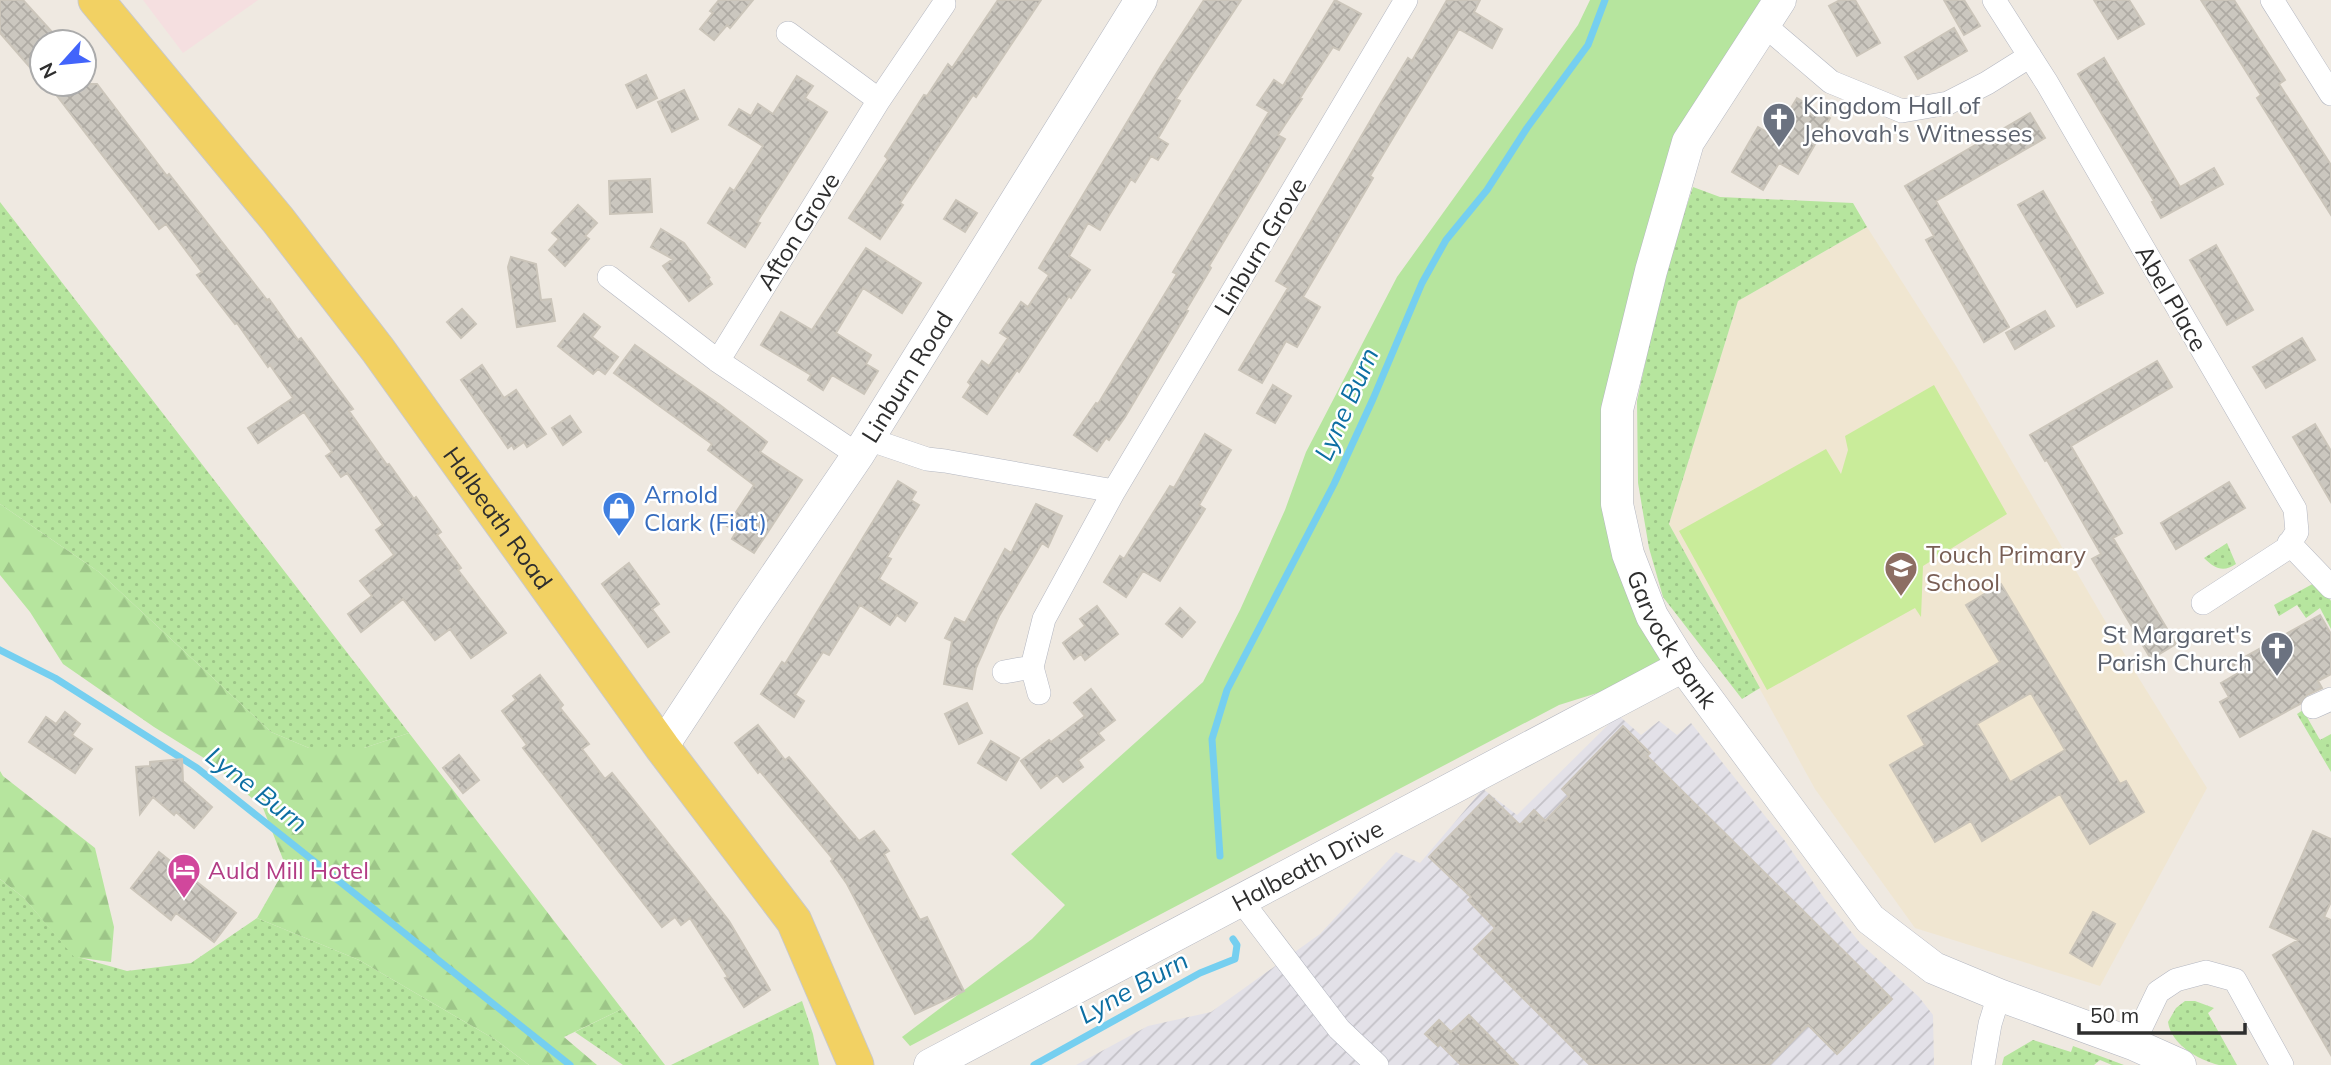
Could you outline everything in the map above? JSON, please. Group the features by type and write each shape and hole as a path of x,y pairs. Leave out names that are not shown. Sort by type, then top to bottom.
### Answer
{"main road":[{"name":"Halbeath Road","path":"96,0 278,220 378,350 662,747 794,921 856,1065"}],"street":[{"name":"Linburn Road","path":"662,747 863,447 1141,0"},
{"name":"Linburn Grove","path":"1038,693 1032,667 1044,619 1114,491 1406,0"},
{"name":"Abel Place","path":"1994,0 2030,56 2295,509 2297,532 2290,543"},
{"path":"2272,0 2331,94"},
{"name":"Afton Grove","path":"718,361 878,100 944,4"},
{"path":"1771,12 1830,82 1902,111 1948,103 2030,56"},
{"name":"Garvock Bank","path":"1771,12 1688,142 1651,271 1617,410 1617,504 1628,554 1652,616 1683,666 1870,919 1934,968 2133,1044 2180,1065"},
{"path":"788,33 878,100"},
{"path":"609,277 718,361 863,447 1114,491"},
{"path":"2203,603 2286,549 2290,543 2331,587"},
{"name":"Halbeath Drive","path":"930,1065 1683,666"},
{"path":"1004,672 1032,667"},
{"path":"1240,899 1339,1028 1377,1065"},
{"path":"2133,1044 2158,992 2176,980 2206,972 2235,980 2283,1065"},
{"path":"1983,1065 1990,1024 1999,995"}],"shaded area":[{"path":"143,0 258,0 183,53"},
{"name":"Touch Primary School","path":"1867,227 1956,366 2135,672 2207,788 2100,986 1915,928 1815,789 1669,524 1738,301"},
{"path":"1618,715 1641,735 1659,721 1677,735 1691,723 1785,841 1824,898 1860,943 1919,997 1933,1015 1934,1065 1076,1065 1148,1026 1211,1012 1320,934 1396,852 1420,863 1483,789 1517,815"}],"green space":[{"path":"1590,0 1780,0 1688,142 1617,410 1617,504 1683,666 1559,705 910,1046 902,1037 1032,939 1065,905 1011,854 1203,682 1240,610 1285,510 1306,452 1397,277 1578,25"},
{"path":"1693,187 1720,197 1853,203 1867,227 1738,301 1669,524 1760,688 1742,699 1663,597 1649,548 1638,483 1637,401 1665,271"},
{"path":"0,202 409,733 364,748 309,748 271,732 99,572 0,504"},
{"path":"1934,385 2007,514 1923,566 1921,617 1915,608 1767,690 1679,531 1826,449 1841,474 1848,450 1845,436"},
{"path":"0,504 99,572 271,732 309,748 364,748 409,733 622,1009 564,1037 597,1065 529,1065 496,1040 359,960 257,918 286,867 263,808 212,763 154,727 63,664 30,612 0,575"},
{"path":"2227,543 2236,564 2219,568 2204,558"},
{"path":"2318,581 2331,601 2331,629 2320,608 2306,618 2297,605 2279,616 2274,605"},
{"path":"2303,710 2320,740 2331,734 2331,772 2297,714"},
{"path":"0,771 95,848 114,927 111,962 74,957 24,898 0,879"},
{"path":"0,879 24,898 74,956 127,971 191,963 257,918 359,960 496,1040 529,1065 0,1065"},
{"path":"802,1001 813,1034 819,1065 671,1065"},
{"path":"2185,1001 2195,1001 2214,1008 2208,1013 2237,1065 2219,1065 2203,1059 2187,1050 2174,1037 2168,1022 2176,1008"},
{"path":"622,1009 665,1065 623,1065 575,1032"},
{"path":"2033,1040 2071,1052 2073,1046 2124,1065 2112,1065 2100,1060 2094,1065 2002,1065 2004,1057"}],"building":[{"path":"0,0 23,0 48,28 28,28 28,65 0,33"},
{"path":"719,0 753,0 730,28 727,25 714,40 700,29 713,13 710,11"},
{"path":"998,0 1041,0 900,203 903,205 880,239 849,218 888,159 885,156 924,95 927,96 948,64 952,68"},
{"path":"1204,0 1241,0 1176,99 1180,101 1158,138 1168,144 1158,160 1151,156 1135,182 1131,179 1100,230 1088,223 1069,256 1090,270 987,414 963,397 971,385 968,382 982,361 989,366 1008,338 1000,333 1021,302 1028,307 1049,275 1039,268"},
{"path":"1335,0 1361,14 1339,50 1333,47 1300,98 1302,99 1278,135 1285,139 1209,266 1211,268 1186,310 1188,311 1125,417 1109,440 1106,438 1097,451 1074,435 1096,403 1098,404 1177,274 1173,272 1269,112 1257,105 1274,80 1283,86"},
{"path":"1447,0 1480,0 1474,12 1502,29 1492,48 1459,29 1370,176 1373,178 1303,297 1320,307 1297,347 1286,341 1262,383 1239,370 1288,288 1276,281 1408,58 1412,61"},
{"path":"1840,0 1855,0 1880,43 1857,56 1829,6"},
{"path":"1944,0 1964,0 1980,26 1964,35"},
{"path":"2094,0 2129,0 2144,24 2118,39"},
{"path":"2201,0 2234,0 2285,80 2279,84 2331,165 2331,215 2257,98 2261,95"},
{"path":"1954,28 1967,51 1918,79 1905,57"},
{"path":"2104,58 2180,187 2214,168 2223,184 2161,218 2152,202 2154,201 2078,74"},
{"path":"646,75 657,98 637,108 626,85"},
{"path":"797,76 813,86 805,98 827,112 757,222 760,223 745,247 708,223 730,188 734,191 763,146 729,125 739,109 751,116 758,104 773,114"},
{"path":"98,85 167,176 169,174 267,300 269,299 298,340 301,338 353,409 349,411 387,465 389,464 414,499 416,497 441,532 437,535 461,568 458,570 506,633 471,658 450,629 435,640 403,599 361,632 348,614 372,596 360,581 394,555 376,530 383,525 347,473 341,477 326,456 332,452 304,412 258,443 248,428 293,398 270,365 268,367 237,323 235,324 197,275 202,272 166,224 159,229 59,98 98,98"},
{"path":"684,90 698,119 672,132 658,102"},
{"name":"Kingdom Hall of Jehovah's Witnesses","path":"1797,98 1830,118 1798,174 1779,163 1763,190 1732,172 1758,127 1774,136"},
{"path":"2030,113 2045,138 1936,201 2009,327 1984,342 1926,240 1934,236 1905,186"},
{"path":"650,179 652,212 610,214 609,181"},
{"path":"2043,191 2103,293 2077,307 2018,205"},
{"path":"956,200 977,213 965,232 944,219"},
{"path":"578,205 597,223 585,236 589,239 565,266 549,250 559,239 552,233"},
{"path":"661,229 684,243 710,278 706,276 712,284 689,301 663,266 673,259 651,247"},
{"path":"2216,245 2253,310 2227,325 2190,260"},
{"path":"866,248 921,283 902,313 863,288 836,333 871,355 866,364 878,371 864,394 832,375 823,390 808,380 811,375 761,345 781,312 812,330"},
{"path":"511,257 536,264 541,300 551,299 555,321 517,327 508,267"},
{"path":"462,309 476,324 461,338 447,322"},
{"path":"2045,311 2054,326 2015,349 2006,333"},
{"path":"584,314 600,327 592,337 618,357 605,374 598,369 593,374 558,346"},
{"path":"2302,338 2315,360 2266,388 2253,367"},
{"path":"635,345 767,442 760,452 802,480 754,553 732,539 736,532 727,526 754,485 708,450 712,444 614,373"},
{"path":"2157,361 2172,387 2071,446 2122,533 2113,538 2176,644 2151,659 2092,559 2101,554 2030,435"},
{"path":"482,365 504,398 516,390 546,434 527,447 524,442 514,449 512,445 508,448 461,380"},
{"path":"1273,385 1291,396 1275,423 1257,413"},
{"path":"570,416 581,432 563,445 552,428"},
{"path":"2315,424 2331,451 2331,502 2293,437"},
{"path":"1205,434 1231,450 1199,505 1205,509 1160,581 1143,571 1126,597 1104,582 1120,556 1124,559 1170,486 1174,488"},
{"path":"898,481 916,492 911,500 919,505 887,557 891,559 879,579 917,603 905,621 897,615 890,625 860,605 829,655 823,652 795,695 804,701 794,717 761,694 782,662 785,664"},
{"path":"2229,482 2245,508 2176,549 2161,523"},
{"path":"1036,504 1062,516 1048,547 1042,543 999,616 976,668 972,689 944,684 952,641 945,638 955,618 965,623 1005,549 1011,553"},
{"path":"629,563 659,604 652,609 669,632 648,647 602,584"},
{"path":"2001,584 2120,784 2126,781 2144,812 2090,844 2060,794 1982,841 1971,821 1935,842 1890,765 1925,745 1908,716 2000,662 1966,605","holes":["2031,693 2065,750 2010,782 1977,724"]},
{"path":"1097,606 1118,634 1085,660 1081,654 1074,659 1063,643 1085,626 1080,619"},
{"path":"1180,608 1195,622 1182,637 1166,624"},
{"name":"St Margaret's Parish Church","path":"2320,615 2331,634 2331,674 2318,681 2322,688 2307,695 2300,704 2240,737 2220,702 2229,697 2221,683 2238,673 2232,664"},
{"path":"540,675 563,705 560,708 589,744 582,749 605,779 612,773 688,868 729,921 770,990 744,1007 690,918 681,925 675,917 662,927 523,748 527,745 502,711 516,700 513,696"},
{"path":"1091,689 1115,720 1098,733 1104,740 1078,760 1083,767 1063,782 1057,775 1041,788 1021,761 1085,716 1074,703"},
{"path":"967,703 982,733 959,744 945,714"},
{"path":"65,712 80,724 72,735 92,749 75,773 29,742 46,717 56,724"},
{"path":"758,725 785,760 789,757 859,841 874,831 889,851 884,854 920,920 927,917 964,991 915,1014 847,884 831,861 833,859 735,743"},
{"path":"1623,726 1650,753 1647,756 1892,999 1837,1054 1808,1025 1769,1065 1590,1065 1474,949 1495,928 1468,900 1471,897 1429,857 1489,795 1520,825 1534,810 1545,821 1569,796 1562,789"},
{"path":"991,741 1019,758 1006,780 978,763"},
{"path":"459,755 479,780 463,793 443,768"},
{"path":"182,759 183,781 212,807 194,828 153,797 140,814 136,767 150,766 150,762"},
{"path":"2313,831 2331,839 2331,902 2324,917 2331,920 2331,1055 2273,955 2298,940 2270,927"},
{"name":"Auld Mill Hotel","path":"159,852 236,913 214,942 176,913 171,920 131,888"},
{"path":"2093,912 2115,924 2092,966 2070,953"},
{"path":"1469,1015 1518,1065 1461,1065 1440,1044 1438,1046 1425,1034 1439,1020 1451,1032"}],"waterway":[{"name":"Lyne Burn","path":"1220,856 1212,739 1227,690 1334,484 1422,283 1446,240 1487,190 1527,128 1588,45 1605,0"},
{"name":"Lyne Burn","path":"0,650 55,678 197,768 570,1065"},
{"name":"Lyne Burn","path":"1034,1065 1200,973 1235,959 1237,945 1233,939"}],"place":[{"name":"Kingdom Hall of Jehovah's Witnesses","path":"1779,149"},
{"name":"Arnold Clark (Fiat)","path":"619,538"},
{"name":"Touch Primary School","path":"1901,598"},
{"name":"St Margaret's Parish Church","path":"2277,678"},
{"name":"Auld Mill Hotel","path":"184,900"}]}
